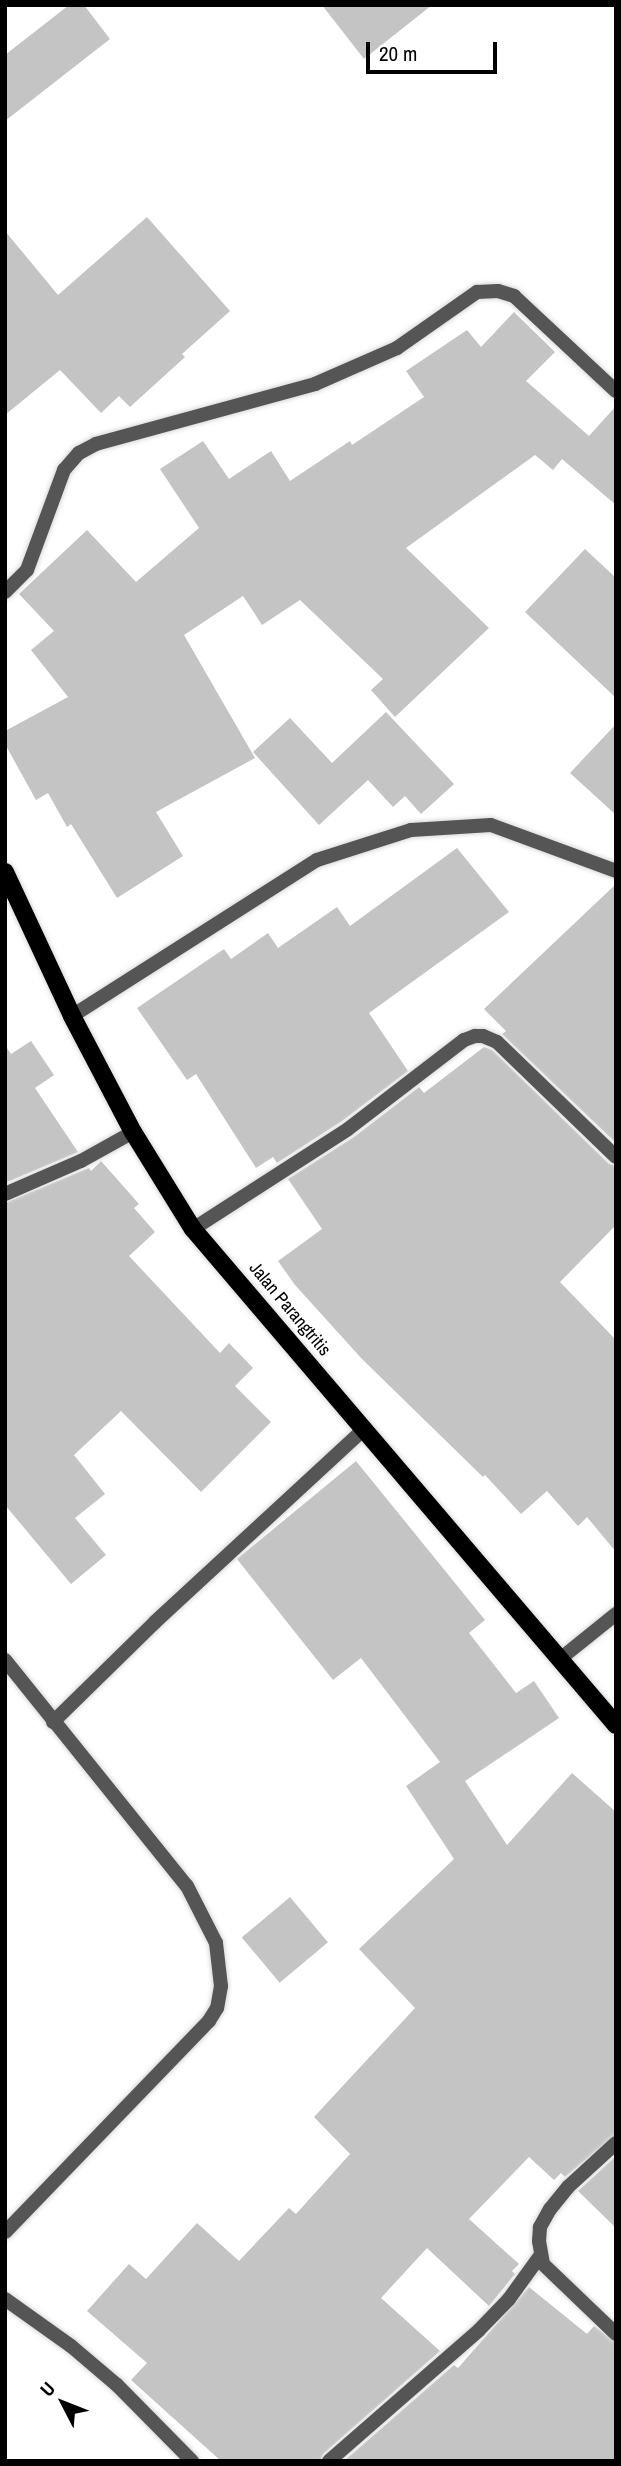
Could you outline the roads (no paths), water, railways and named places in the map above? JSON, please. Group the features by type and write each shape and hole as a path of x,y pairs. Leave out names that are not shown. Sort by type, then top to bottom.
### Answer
{"main road":[{"name":"Jalan Parangtritis","path":"5,872 72,1016 133,1132 193,1229 616,1725"}],"street":[{"path":"5,592 27,570 64,470 79,453 96,444 315,384 397,348 477,292 486,290 514,296 616,391"},
{"path":"72,1016 317,860 411,830 491,825 547,843 616,871"},
{"path":"193,1229 348,1129 464,1040 475,1036 489,1037 498,1042 616,1157"},
{"path":"5,1194 10,1195 81,1161 133,1132"},
{"path":"53,1723 155,1622 364,1429"},
{"path":"560,1659 616,1614"},
{"path":"5,1660 53,1723 187,1886 216,1943 221,1986 217,2008 209,2021 5,2232"},
{"path":"329,2461 479,2330 509,2299 540,2256 540,2227 550,2209 568,2187 616,2143"},
{"path":"540,2256 556,2277 616,2334"},
{"path":"5,2299 71,2346 108,2377 192,2461"}]}
